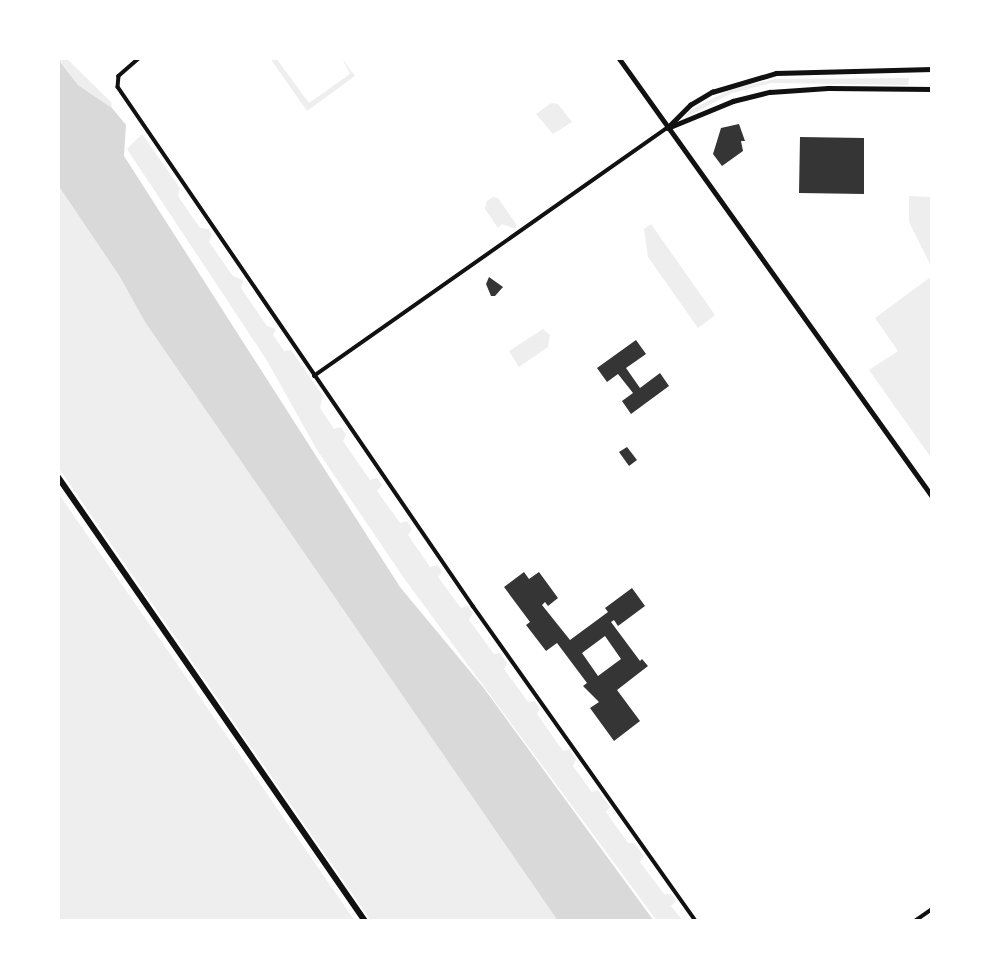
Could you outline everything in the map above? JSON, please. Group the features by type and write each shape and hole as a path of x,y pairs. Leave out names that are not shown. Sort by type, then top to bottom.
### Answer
{"main road":[{"path":"58,477 365,921"}],"street":[{"path":"140,58 117,82 235,263 607,799 696,921"},
{"path":"619,58 932,496"},
{"path":"314,376 667,128 690,105 712,92 776,72 932,69"},
{"path":"667,128 699,118 733,101 770,92 828,88 932,89"},
{"path":"915,921 932,909"}],"shaded area":[{"path":"58,58 66,58 111,102 112,108 78,85"},
{"path":"270,58 276,58 309,103 350,74 342,58 355,76 307,111"},
{"path":"58,59 78,85 112,108 126,125 124,156 400,587 483,687 654,921 558,921 145,322 120,277 58,185"},
{"path":"909,78 908,85 772,83 732,93 685,118 689,111 731,89 775,79"},
{"path":"551,103 558,104 572,122 553,134 536,114"},
{"path":"142,134 180,188 178,196 200,228 208,229 212,234 209,242 233,276 243,280 241,288 267,326 276,329 273,335 284,351 291,350 323,396 320,408 334,429 341,427 346,435 343,441 370,480 377,478 382,485 377,491 400,523 407,521 412,529 408,535 430,567 438,565 442,572 438,577 461,608 468,606 473,613 469,620 494,654 500,653 507,663 504,669 528,702 535,701 540,709 537,714 563,751 570,749 576,759 573,766 592,792 598,790 610,807 606,812 628,843 634,843 644,856 640,862 664,894 671,894 676,900 671,906 683,921 657,921 406,581 317,450 266,359 127,149"},
{"path":"58,185 120,277 145,322 558,921 371,921 58,467"},
{"path":"909,196 932,197 932,268 909,222"},
{"path":"493,197 498,198 516,224 516,229 502,224 498,228 485,209 487,201"},
{"path":"651,224 715,315 698,328 648,257 644,229"},
{"path":"932,276 932,459 869,370 898,351 875,318"},
{"path":"543,329 550,335 548,347 519,367 509,351"},
{"path":"58,493 148,622 355,921 58,921"}],"building":[{"path":"739,124 745,141 741,141 743,151 722,166 713,154 721,128"},
{"path":"800,137 864,138 864,194 799,193"},
{"path":"489,277 503,287 495,296 491,296 486,284"},
{"path":"636,340 646,354 626,368 640,388 660,373 669,386 631,414 622,401 633,393 618,374 607,382 597,368"},
{"path":"627,447 637,460 629,466 619,452"},
{"path":"524,572 529,579 539,572 558,598 548,606 545,602 542,605 570,640 608,612 605,608 632,588 645,606 618,626 614,620 611,622 640,661 642,659 648,666 617,690 640,721 614,741 590,708 599,702 583,686 587,683 557,643 546,651 526,625 530,622 504,587","holes":["605,636 621,659 598,676 582,653"]}]}
